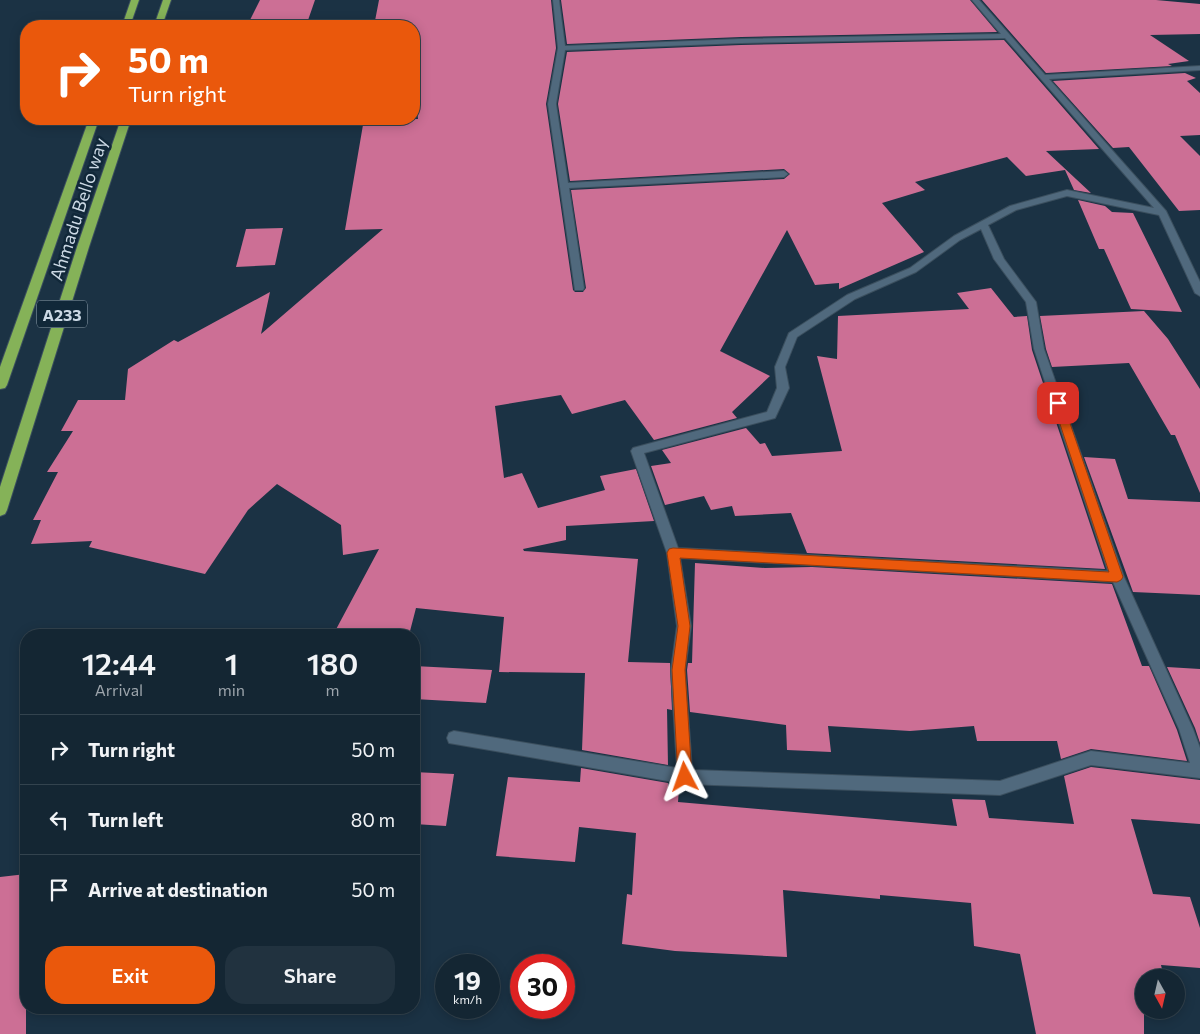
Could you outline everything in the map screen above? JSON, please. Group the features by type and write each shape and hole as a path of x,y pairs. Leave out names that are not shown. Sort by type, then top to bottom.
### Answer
{"highway":[{"path":"128,20 135,0"},
{"path":"160,20 167,0"},
{"name":"Ahmadu Bello way","path":"0,385 92,125"},
{"name":"Ahmadu Bello way","path":"0,510 83,247 124,125"}],"street":[{"path":"556,0 562,48 552,104 579,288"},
{"path":"975,0 1163,213 1200,293"},
{"path":"562,48 751,41 1006,36"},
{"path":"1044,77 1200,68"},
{"path":"565,186 784,174"},
{"path":"685,777 678,670 684,626 673,553 637,452 771,415 784,388 780,367 794,335 851,296 913,270 957,238 1013,208 1067,192 1163,213"},
{"path":"454,738 685,777 1000,788 1091,758 1200,771 1186,729 1117,577 1039,349 1031,302 999,259 983,224"},
{"path":"673,553 1117,577"}],"building":[{"path":"260,0 315,0 308,20 250,20"},
{"path":"379,0 551,0 556,48 546,104 573,290 575,292 583,292 586,288 571,190 784,179 790,174 784,169 570,181 558,104 567,52 741,45 1004,40 1099,149 1046,151 1091,193 1074,190 1065,170 1026,176 1007,157 915,182 925,190 882,203 924,252 839,289 839,283 815,285 787,230 720,351 770,376 732,412 737,418 654,440 625,400 572,414 561,395 495,406 504,478 522,473 538,508 605,490 600,476 636,469 654,521 566,526 566,540 523,549 524,551 638,559 628,662 670,663 672,710 667,709 668,765 582,750 585,673 499,672 504,617 416,608 411,629 336,629 379,549 343,555 341,525 277,484 248,510 205,574 89,547 92,541 31,544 41,520 33,520 58,472 47,472 73,431 61,431 78,400 125,400 128,369 174,340 178,342 270,292 261,334 383,229 345,230 363,125 420,125 420,20 375,20"},
{"path":"561,0 970,0 997,32 741,37 567,44"},
{"path":"982,0 1156,0 1200,4 1200,34 1150,35 1189,61 1168,64 1172,66 1046,73"},
{"path":"1185,73 1196,78 1187,81 1200,93 1200,135 1180,136 1200,156 1200,210 1179,211 1129,147 1113,148 1053,81"},
{"path":"1078,200 1105,206 1112,212 1133,213 1182,312 1131,309 1104,249 1099,249"},
{"path":"283,228 275,265 236,267 246,229"},
{"path":"991,288 1014,317 1027,316 1032,350 1105,569 807,553 791,513 735,516 732,506 711,510 704,496 665,505 651,466 671,463 662,450 746,428 760,444 765,443 772,456 842,451 817,356 837,359 838,316 969,309 957,293"},
{"path":"1144,311 1168,339 1200,389 1200,493 1175,435 1171,435 1129,363 1052,367 1046,349 1040,316"},
{"path":"1084,457 1115,459 1128,499 1200,502 1200,595 1133,592"},
{"path":"695,563 765,568 812,567 1112,584 1142,666 1149,666 1177,730 1187,761 1091,749 1061,759 1057,741 977,741 974,726 910,731 828,726 831,752 787,750 786,725 690,712 687,670 688,663 692,663"},
{"path":"420,666 492,670 486,703 420,699"},
{"path":"1167,667 1200,669 1200,743 1195,728"},
{"path":"1091,767 1200,780 1200,824 1131,819 1153,894 1190,897 1200,928 1200,968 1161,965 1162,969 1135,969 1135,1019 1144,1019 1144,1034 1036,1034 1020,954 974,946 971,903 880,895 880,899 783,890 787,957 675,951 622,944 627,894 632,895 636,833 579,827 575,862 496,856 508,777 580,782 581,768 668,783 669,789 679,789 678,802 957,826 952,799 985,800 989,818 1074,824 1064,776"},
{"path":"420,772 454,774 446,826 420,824"},
{"path":"20,875 20,1014 26,1014 26,1034 0,1034 0,877"}],"route":[{"path":"685,777 678,670 684,626 673,553 1117,577 1058,403"}]}
